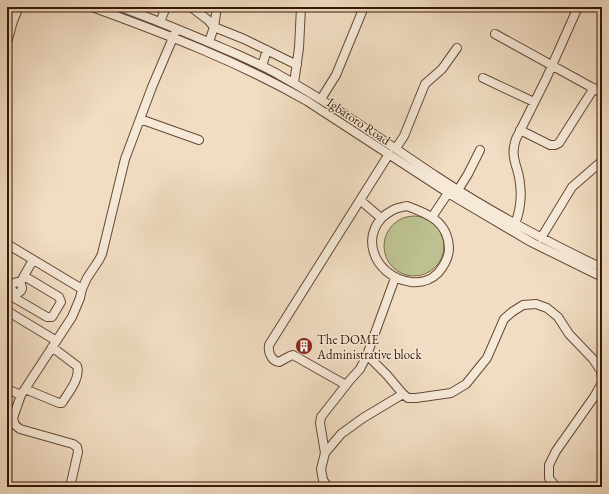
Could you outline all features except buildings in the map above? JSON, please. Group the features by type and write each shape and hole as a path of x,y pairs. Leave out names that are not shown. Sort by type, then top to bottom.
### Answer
{"street":[{"path":"7,43 13,21 19,7"},
{"name":"Igbatoro Road","path":"92,7 230,61 291,91 448,193 498,219 515,224 602,268"},
{"name":"Igbatoro Road","path":"120,7 209,42 262,66 294,83 396,148 538,245 602,277"},
{"path":"160,22 166,7"},
{"path":"190,7 208,20 214,27 297,65"},
{"path":"209,42 214,27 217,7"},
{"path":"294,83 297,65 301,7"},
{"path":"321,99 336,76 364,7"},
{"path":"515,224 520,210 520,183 513,148 578,7"},
{"path":"70,487 78,452 77,447 74,444 20,428 15,425 13,418 23,392 72,317 87,278 102,254 125,159 177,29"},
{"path":"496,34 602,93"},
{"path":"396,148 404,136 424,84 442,69 457,48"},
{"path":"262,66 267,50"},
{"path":"483,78 534,102"},
{"path":"520,130 550,145 559,143 594,88"},
{"path":"140,119 199,140"},
{"path":"458,190 480,150"},
{"path":"346,385 293,355 279,362 275,362 272,359 268,348 389,154"},
{"path":"541,238 572,187 602,161"},
{"path":"432,217 448,193"},
{"path":"360,200 381,218"},
{"path":"407,206 432,217 443,227 449,240 449,253 444,266 434,277 422,283 406,281 395,278 383,270 375,258 372,244 374,230 381,218 393,210 407,206"},
{"path":"7,244 82,289"},
{"path":"10,297 20,292 22,289 22,280 33,260"},
{"path":"326,453 320,423 321,418 360,369 367,355 395,278"},
{"path":"10,297 46,317 52,318 61,302 59,297 22,280"},
{"path":"367,355 408,398 451,393 466,384 488,358 504,319 523,305 536,304 547,308 558,318 569,334 593,359 601,371 602,378"},
{"path":"7,310 54,344 77,366 78,370 72,387 62,403 7,389"},
{"path":"556,487 549,478 549,465 556,451 594,397 602,383"},
{"path":"328,487 323,480 321,469 326,453 341,434 363,418 403,394"}],"green space":[{"path":"408,216 420,216 436,224 442,234 444,246 442,258 436,268 420,276 408,276 392,268 384,252 384,240 392,224"}],"place":[{"name":"The DOME Administrative block","path":"304,346"}]}
